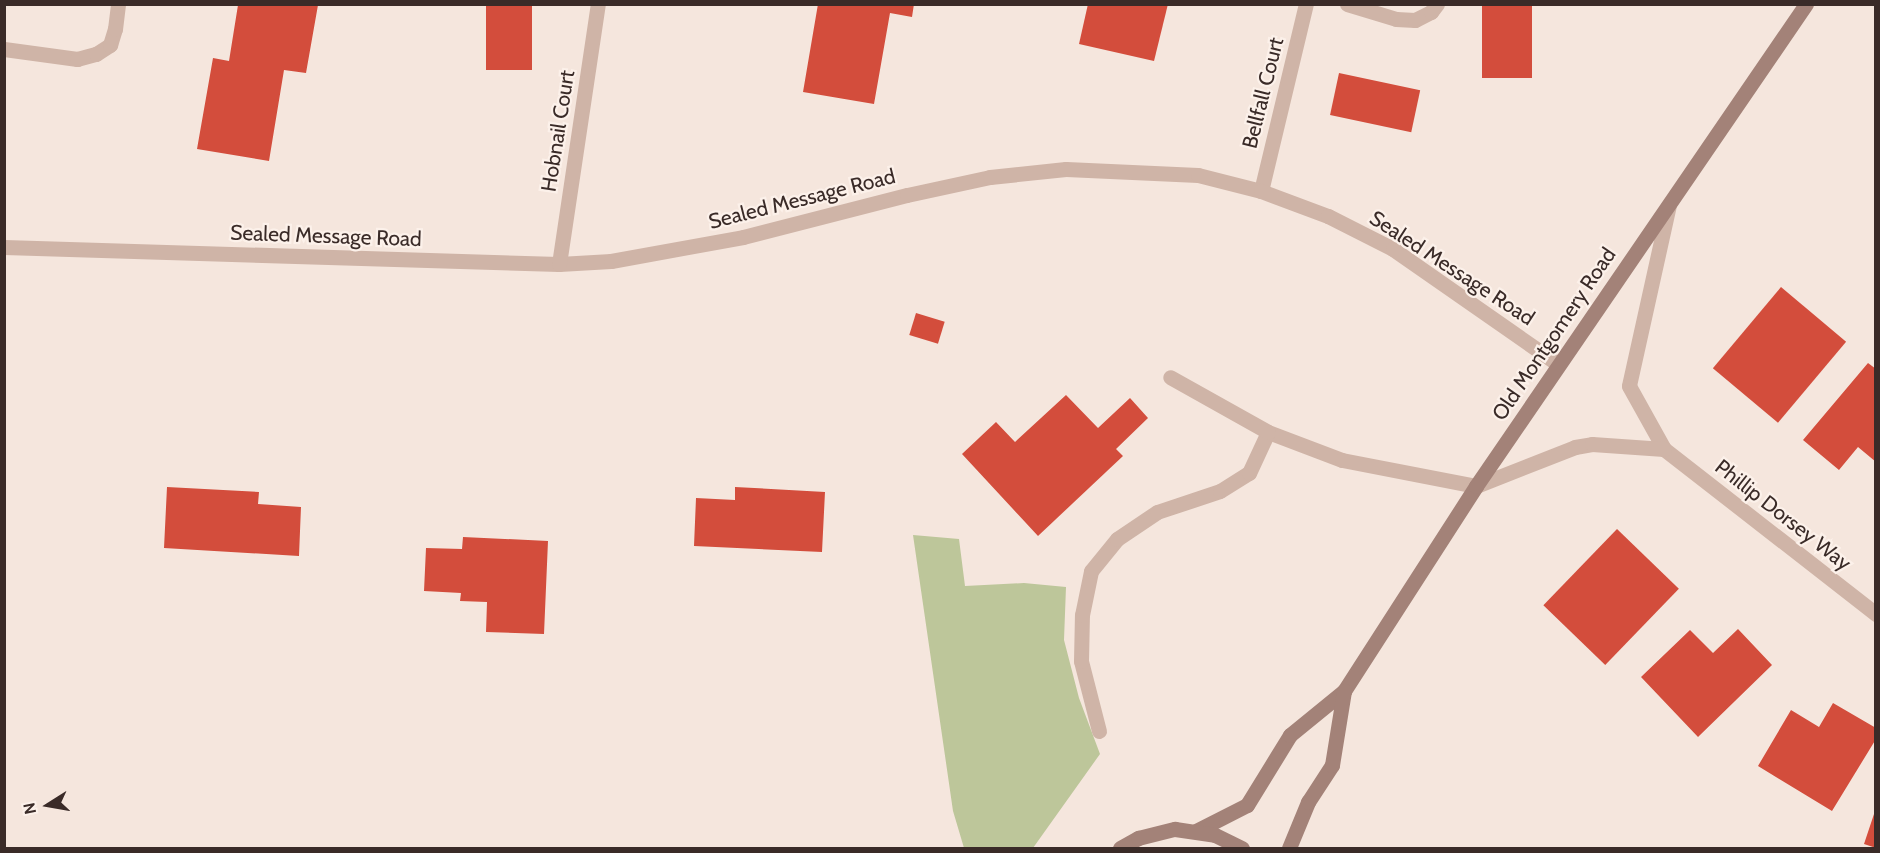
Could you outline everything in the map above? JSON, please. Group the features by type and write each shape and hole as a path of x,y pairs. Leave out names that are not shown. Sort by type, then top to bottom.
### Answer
{"street":[{"path":"4,49 77,59 96,54 110,45 118,4"},
{"name":"Hobnail Court","path":"559,264 598,4"},
{"name":"Bellfall Court","path":"1260,191 1306,4"},
{"path":"1347,4 1396,19 1415,20 1431,12 1437,4"},
{"name":"Old Montgomery Road","path":"1196,831 1247,805 1290,735 1344,692 1476,486 1670,199 1806,4"},
{"name":"Sealed Message Road","path":"4,247 559,264 611,261 702,246 990,177 1066,169 1198,175 1260,191 1328,216 1393,249 1558,364"},
{"name":"Phillip Dorsey Way","path":"1670,199 1629,386 1664,449 1875,614"},
{"path":"1170,377 1268,432 1342,460 1476,486 1575,447 1592,444 1664,449"},
{"path":"1099,731 1081,661 1082,615 1091,571 1117,539 1157,512 1220,491 1249,473 1268,432"},
{"name":"Old Montgomery Road","path":"1289,849 1308,802 1332,765 1344,692"},
{"path":"1120,849 1138,838 1175,829 1215,835 1242,849"}],"green space":[{"path":"913,535 959,539 965,586 1024,583 1066,587 1064,640 1079,698 1100,754 1033,848 964,848 953,811"}],"building":[{"path":"486,4 532,4 532,70 486,70"},
{"path":"818,4 914,4 912,17 890,13 874,104 803,92"},
{"path":"1088,4 1168,4 1154,61 1079,44"},
{"path":"1482,4 1532,4 1532,78 1482,78"},
{"path":"238,5 318,5 306,73 284,70 269,161 197,149 213,58 229,61"},
{"path":"1339,73 1420,90 1411,132 1330,115"},
{"path":"1781,287 1846,342 1778,423 1713,368"},
{"path":"916,313 945,322 938,344 909,335"},
{"path":"1868,363 1876,369 1876,462 1858,447 1839,470 1803,440"},
{"path":"1066,395 1098,428 1130,398 1148,418 1116,449 1123,456 1038,536 962,454 996,422 1015,442"},
{"path":"167,487 259,492 258,504 301,507 299,556 164,548"},
{"path":"735,487 825,492 822,552 694,546 696,498 735,500"},
{"path":"1617,529 1679,589 1605,665 1543,605"},
{"path":"463,537 548,541 544,634 486,632 487,602 460,601 461,593 424,591 426,548 462,549"},
{"path":"1738,629 1772,665 1698,737 1641,677 1690,630 1713,653"},
{"path":"1833,703 1876,728 1876,739 1832,811 1758,766 1791,710 1819,727"},
{"path":"1876,811 1876,848 1864,844"}]}
